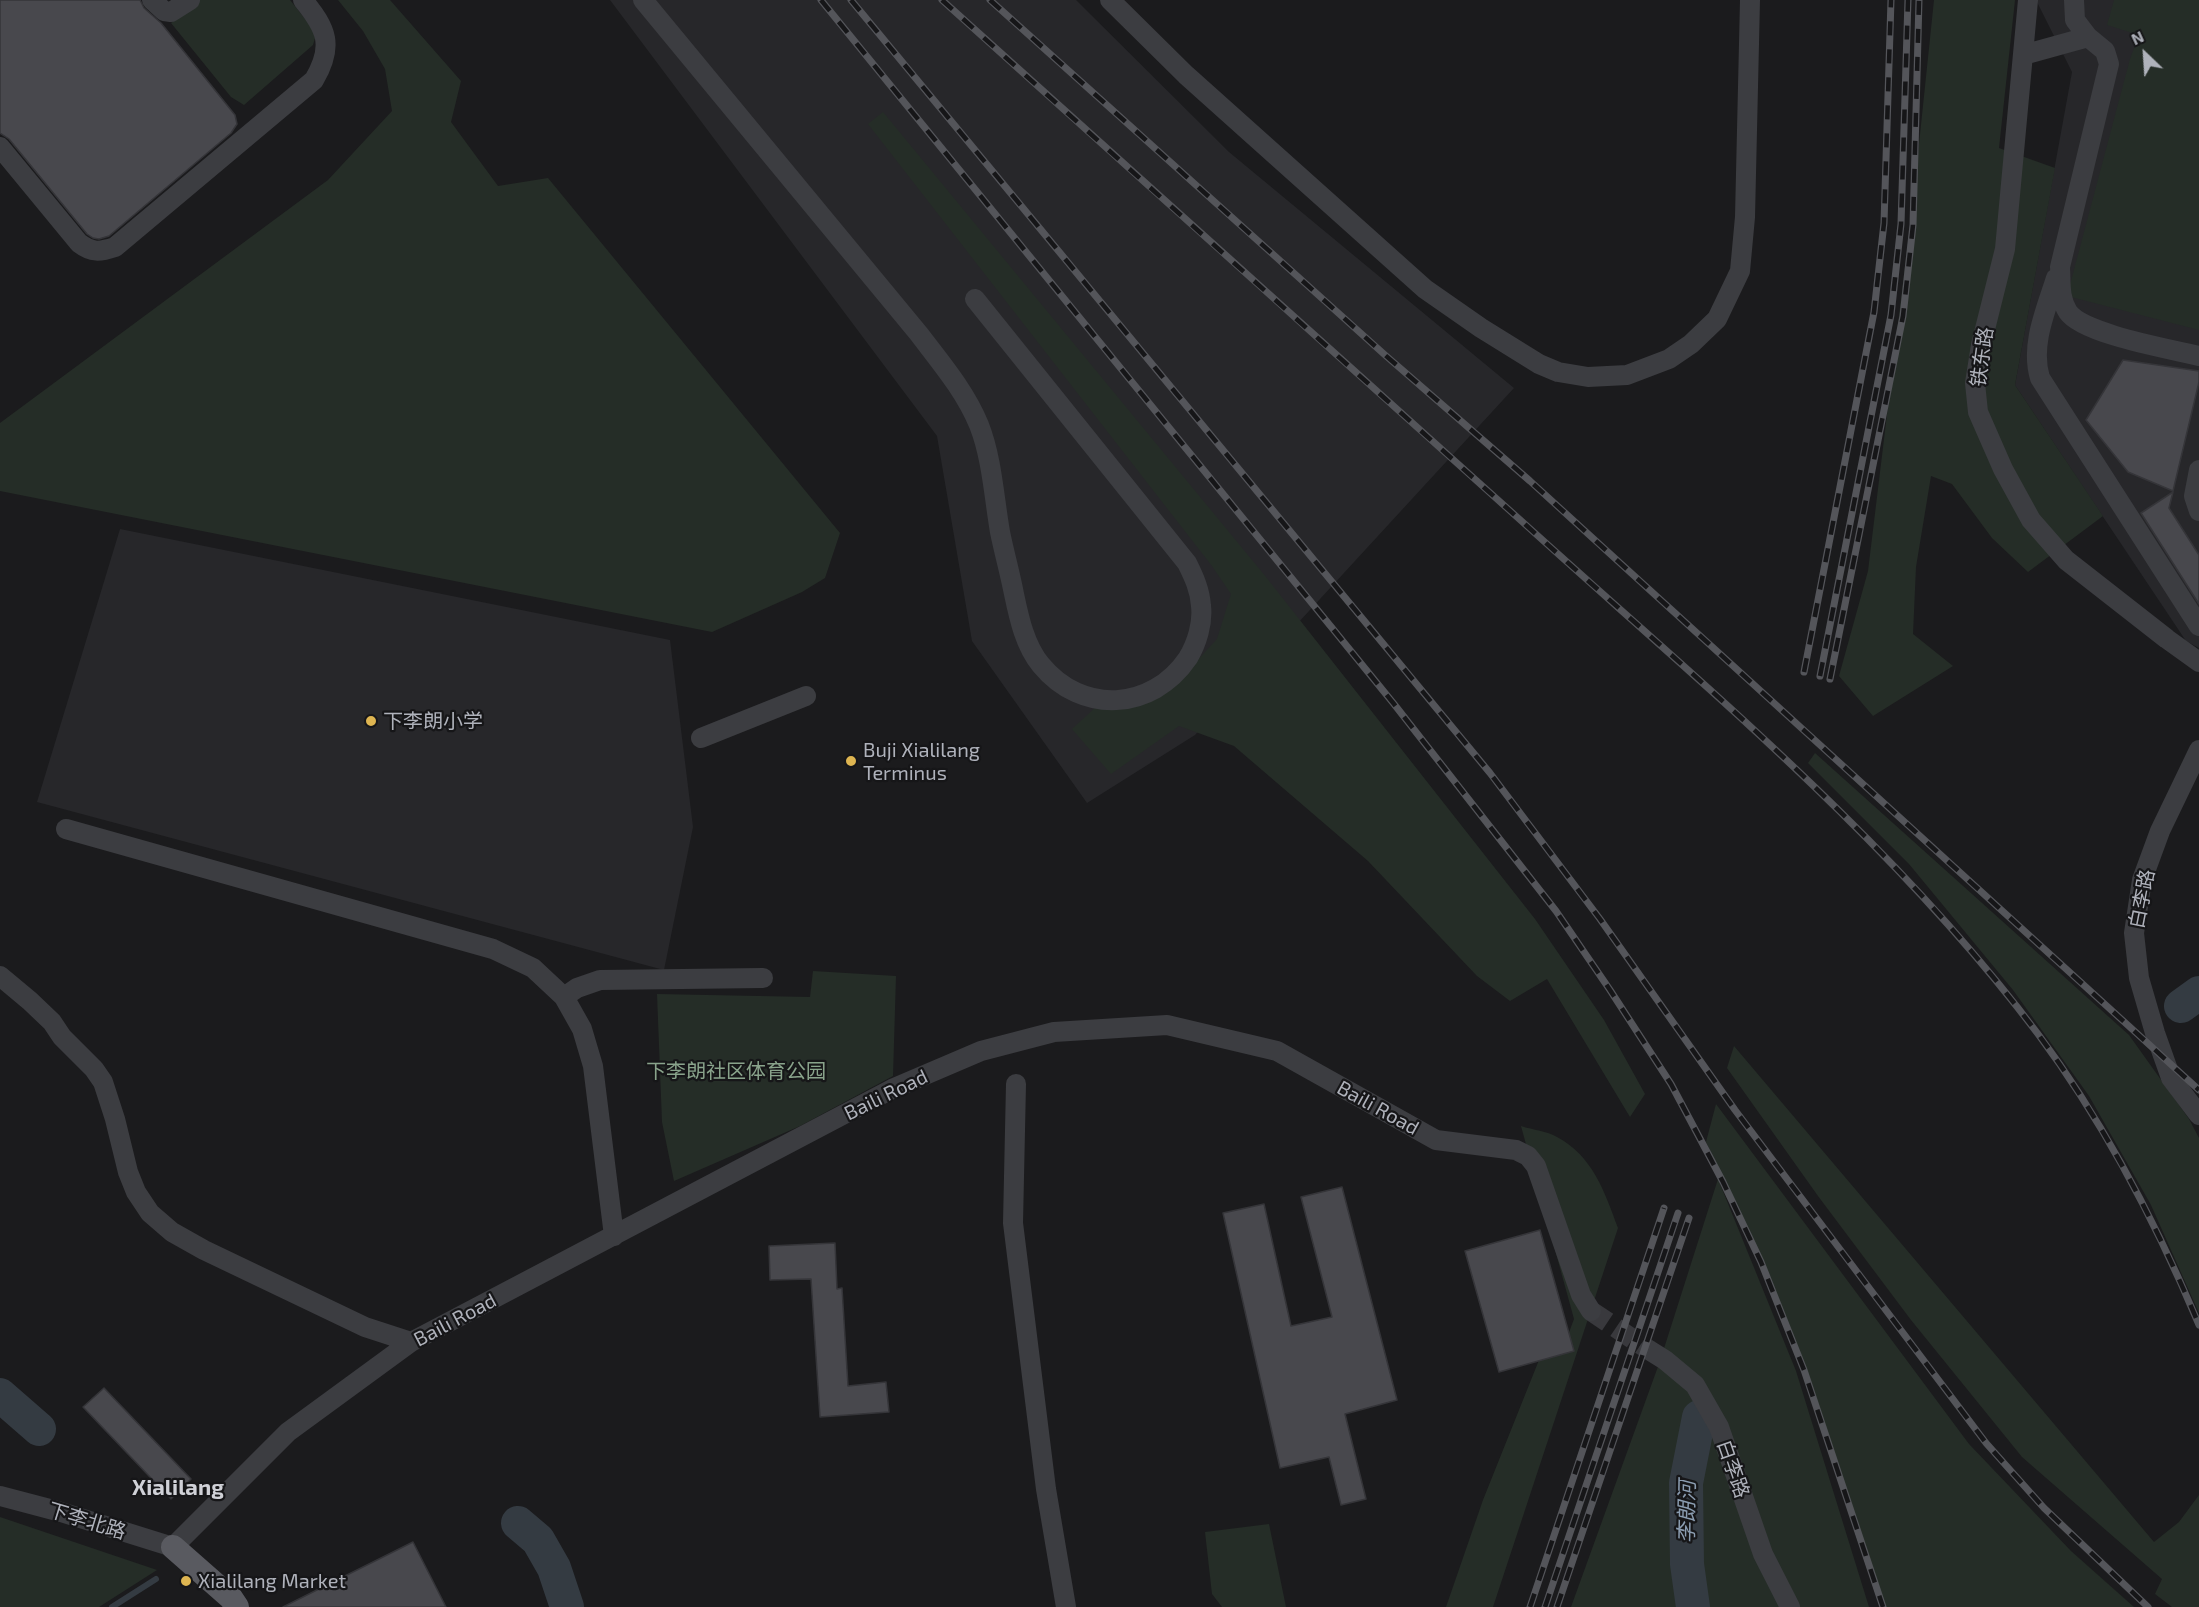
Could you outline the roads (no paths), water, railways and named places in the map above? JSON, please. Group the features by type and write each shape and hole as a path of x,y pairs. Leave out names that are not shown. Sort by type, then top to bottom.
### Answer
{"main road":[{"path":"172,1547 231,1598 237,1607"}],"street":[{"path":"152,0 164,11 171,12 190,0"},
{"path":"0,147 79,243 90,252 115,247 314,80 324,63 327,47 314,14 303,0"},
{"path":"643,0 919,334 959,387 979,426 991,470 1000,532 1019,615 1029,644 1039,663 1068,689 1088,697 1116,700 1145,694 1165,683 1180,669 1192,651 1199,633 1202,608 1198,586 1187,563 975,299"},
{"path":"1110,0 1186,75 1425,289 1480,328 1539,364 1558,372 1588,377 1607,377 1627,375 1647,368 1669,359 1691,344 1717,319 1740,270 1745,217 1750,0"},
{"name":"铁东路","path":"2028,0 2005,249 1981,345 1976,383 1978,412 2003,469 2031,520 2066,560 2199,662"},
{"path":"2074,0 2075,20 2088,37 2105,51 2109,64 2060,267 2036,350 2036,365 2040,378 2199,626"},
{"path":"2023,55 2088,37"},
{"path":"2060,267 2061,298 2070,315 2092,329 2199,356"},
{"path":"2199,470 2194,496 2199,511"},
{"path":"700,738 806,696"},
{"name":"白李路","path":"2199,750 2160,831 2142,880 2134,933 2139,978 2171,1078 2199,1115"},
{"path":"66,829 493,949 533,968 564,996 582,1029 593,1066 614,1236"},
{"path":"0,976 52,1022 62,1037 99,1075 115,1119 128,1172 136,1192 150,1213 172,1232 204,1250 365,1328 411,1342"},
{"path":"564,996 577,988 600,980 763,978"},
{"name":"Baili Road","path":"172,1547 288,1432 411,1342 892,1089 981,1052 1054,1032 1167,1025 1277,1051 1436,1140 1516,1150 1528,1156 1536,1166 1581,1295 1591,1311"},
{"path":"1016,1084 1013,1222 1046,1489 1066,1607"},
{"name":"白李路","path":"1649,1350 1695,1385 1719,1427 1763,1554 1790,1607"},
{"name":"下李北路","path":"0,1496 62,1512 172,1547"}],"waterway":[{"name":"李朗河","path":"2181,1006 2199,993"},
{"name":"李朗河","path":"0,1395 39,1429"},
{"name":"李朗河","path":"1693,1607 1687,1564 1686,1483 1699,1417"},
{"name":"李朗河","path":"518,1523 538,1540 554,1568 567,1607"},
{"path":"112,1607 156,1579"}],"tunnel":[{"path":"1591,1311 1649,1350"}],"railway":[{"path":"821,0 1394,704 1556,911 1610,990 1671,1084 1723,1182 1761,1262 1804,1370 1883,1607"},
{"path":"851,0 1490,773 1600,919 1735,1110 1986,1443 2044,1508 2148,1607"},
{"path":"942,0 1729,707 1860,831 1922,896 1982,963 2038,1034 2085,1102 2147,1212 2199,1325"},
{"path":"990,0 1385,355 1530,481 2199,1090"},
{"path":"1804,672 1874,312 1884,223 1891,0"},
{"path":"1820,676 1891,315 1901,224 1908,0"},
{"path":"1830,679 1903,316 1913,225 1919,0"},
{"path":"1530,1607 1664,1208"},
{"path":"1545,1607 1678,1213"},
{"path":"1557,1607 1689,1218"}],"place":[{"name":"下李朗小学","path":"371,721"},
{"name":"Buji Xialilang Terminus","path":"851,761"},
{"name":"Xialilang Market","path":"186,1581"}],"district":[{"name":"Xialilang","path":"178,1488"}],"park label":[{"name":"下李朗社区体育公园","path":"736,1071"}]}
